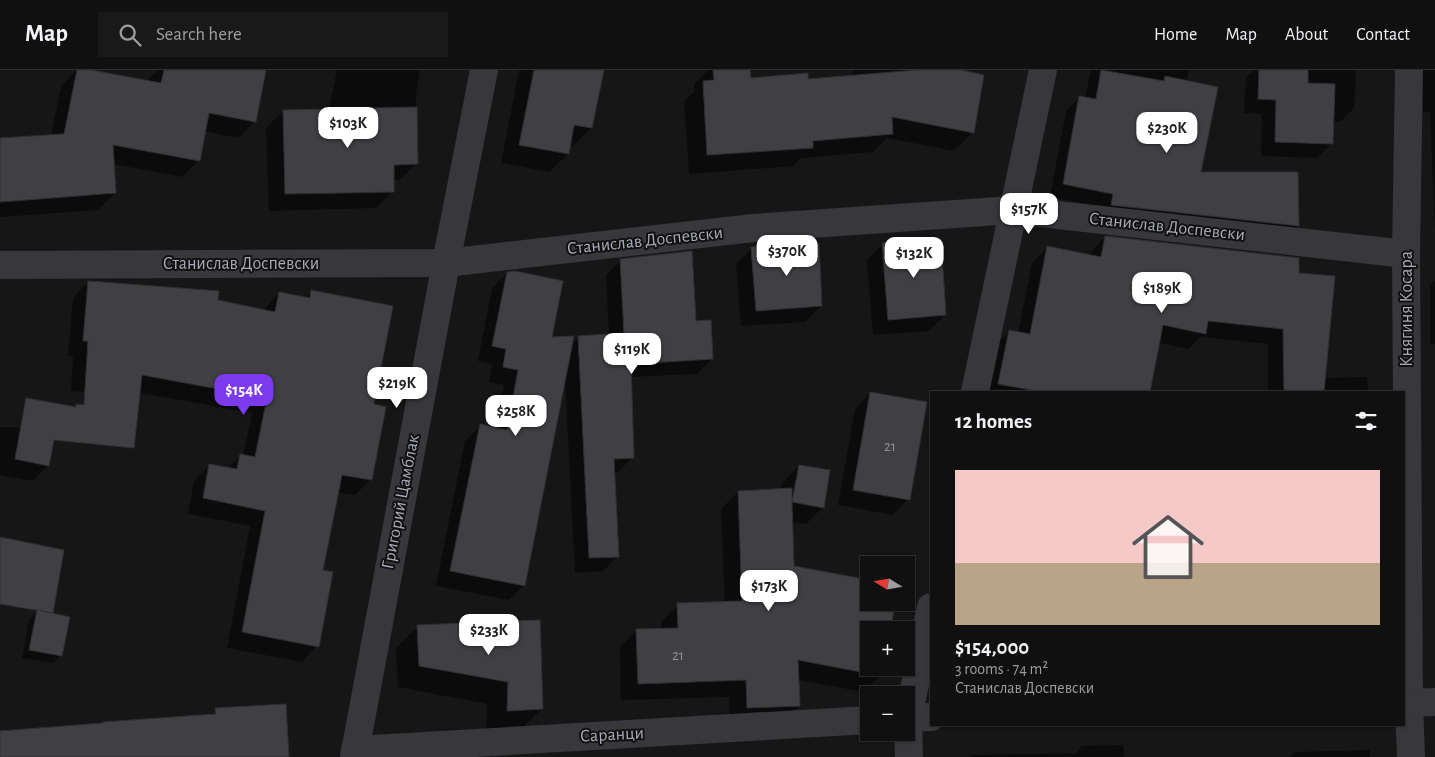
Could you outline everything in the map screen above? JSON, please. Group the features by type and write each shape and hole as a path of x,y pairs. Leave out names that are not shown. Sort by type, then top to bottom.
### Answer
{"street":[{"name":"Григорий Цамблак","path":"355,753 446,263 484,70"},
{"path":"975,391 1043,70"},
{"name":"Княгиня Косара","path":"1409,70 1406,254 1416,703 1411,757"},
{"name":"Станислав Доспевски","path":"0,265 446,263 752,228 1013,210 1406,254"},
{"path":"915,717 930,614"},
{"name":"Саранци","path":"355,753 860,721"},
{"path":"909,757 911,741"}],"building":[{"path":"77,70 91,70 161,83 164,70 266,70 256,122 209,113 200,161 113,145 116,193 0,202 0,138 64,134"},
{"path":"534,70 604,70 592,128 574,125 569,154 519,145"},
{"path":"713,70 750,70 751,78 808,73 808,79 917,70 961,70 984,75 974,133 892,117 893,134 813,141 813,148 707,155 703,81 714,80"},
{"path":"1101,70 1164,81 1165,76 1218,87 1201,172 1298,172 1299,226 1111,205 1113,194 1063,184 1079,96 1096,99"},
{"path":"1259,70 1308,70 1308,83 1335,84 1333,144 1275,142 1276,100 1258,99"},
{"path":"417,107 418,164 394,165 394,192 285,194 283,110"},
{"path":"1105,236 1299,258 1299,273 1335,276 1324,391 1284,391 1283,329 1208,321 1206,334 1163,325 1150,391 1036,391 998,384 1009,330 1030,334 1047,246 1101,257"},
{"path":"941,239 946,315 888,320 882,243"},
{"path":"819,243 822,306 756,311 751,247"},
{"path":"692,251 696,321 711,320 713,359 631,364 634,458 614,459 619,557 589,558 578,336 624,333 620,259"},
{"path":"515,271 563,281 552,337 574,336 525,586 450,571 480,424 507,430 518,370 503,367 506,349 492,346 507,272"},
{"path":"88,281 219,291 218,300 275,312 279,292 310,298 311,290 393,306 374,404 386,407 372,480 342,475 323,570 333,572 319,647 242,632 265,511 203,498 209,464 237,469 240,454 255,457 267,398 142,375 134,448 54,440 49,466 15,459 26,398 76,407 76,404 84,405 88,341 83,341"},
{"path":"870,392 927,402 910,500 853,490"},
{"path":"799,465 830,470 824,508 792,502"},
{"path":"792,488 794,566 860,578 860,611 894,611 892,621 860,621 860,672 798,660 800,706 747,708 746,680 638,684 636,629 678,628 677,603 742,601 738,491"},
{"path":"0,537 64,550 53,613 0,604"},
{"path":"37,610 70,617 62,656 29,650"},
{"path":"540,620 543,709 507,711 508,682 419,666 417,625"},
{"path":"286,704 289,757 0,757 0,731 216,714 215,708"}]}
